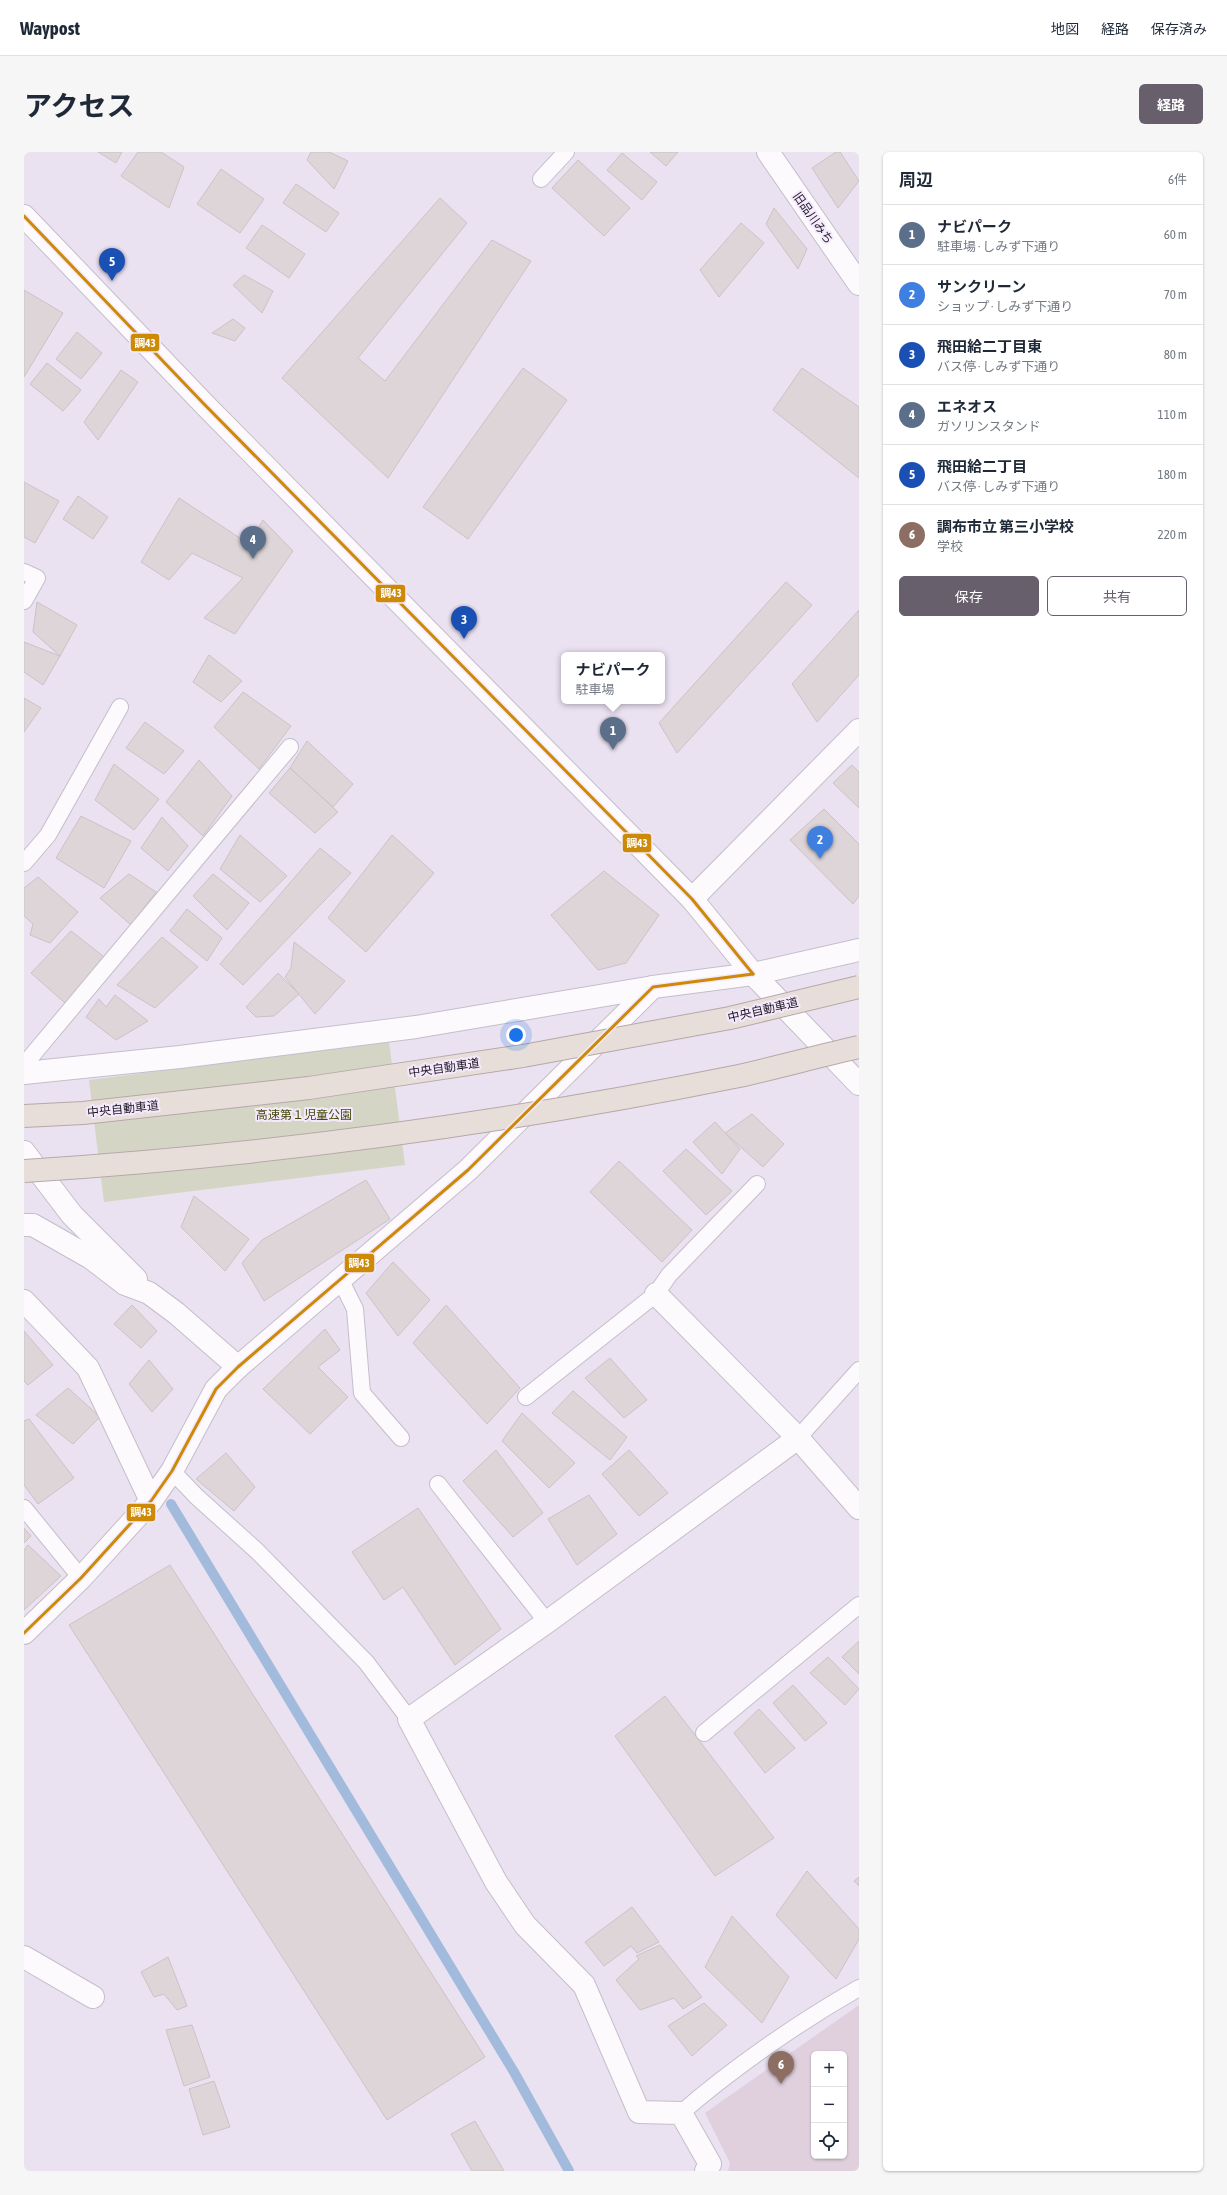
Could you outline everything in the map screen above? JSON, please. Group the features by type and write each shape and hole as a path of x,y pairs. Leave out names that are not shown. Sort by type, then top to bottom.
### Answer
{"highway":[{"name":"中央自動車道","path":"24,1116 82,1113 309,1088 522,1056 730,1018 859,987"},
{"path":"24,1171 90,1167 316,1143 552,1111 741,1075 859,1047"}],"street":[{"name":"旧品川みち","path":"768,152 859,284"},
{"path":"24,216 204,404 692,899 753,974 859,1084"},
{"path":"692,899 859,730"},
{"path":"24,1072 180,1057 416,1027 653,987 753,974 859,950"},
{"path":"24,1633 81,1578 151,1501 172,1471 216,1390 238,1367 468,1170 653,987"},
{"path":"24,1152 72,1215 149,1293 176,1313 238,1367"},
{"path":"24,1225 33,1225 91,1258 125,1284 149,1293"},
{"path":"656,1294 798,1438 859,1508"},
{"path":"24,1301 88,1368 151,1501"},
{"path":"706,2171 710,2164 681,2113 639,2112 584,1986 525,1925 504,1894 409,1719 547,1622 798,1438"},
{"path":"24,1957 93,1997"}],"lane":[{"path":"541,179 566,152"},
{"path":"24,572 37,578 24,601"},
{"path":"24,863 48,836 120,707"},
{"path":"24,1065 290,747"},
{"path":"526,1396 656,1294 669,1274 757,1184"},
{"path":"340,1279 355,1309 362,1393 401,1438"},
{"path":"798,1438 859,1370"},
{"path":"172,1471 197,1497 257,1551 366,1662 409,1719"},
{"path":"438,1484 547,1622"},
{"path":"24,1508 81,1578"},
{"path":"704,1733 859,1605"},
{"path":"681,2113 711,2087 830,2004 859,1988"}],"shaded area":[{"path":"859,2005 859,2171 728,2171 730,2163 705,2113"}],"green space":[{"name":"高速第１児童公園","path":"389,1042 405,1165 104,1202 89,1080"}],"building":[{"path":"98,152 122,152 116,163"},
{"path":"138,152 161,152 184,167 169,208 121,176"},
{"path":"311,152 329,152 348,161 334,189 307,160"},
{"path":"650,152 678,152 666,166"},
{"path":"836,152 840,152 859,181 838,208 812,168"},
{"path":"622,153 657,182 642,200 607,170"},
{"path":"578,160 630,208 604,236 552,188"},
{"path":"221,169 264,199 240,233 197,204"},
{"path":"296,184 339,213 326,232 283,203"},
{"path":"440,198 467,223 358,358 385,381 492,240 531,261 388,478 282,378"},
{"path":"774,208 807,249 798,269 766,224"},
{"path":"741,223 764,243 719,297 700,270"},
{"path":"262,225 305,254 289,278 246,248"},
{"path":"244,275 273,291 262,313 233,285"},
{"path":"24,290 63,313 24,377"},
{"path":"233,319 245,328 235,341 212,333"},
{"path":"77,332 102,353 81,379 56,359"},
{"path":"47,363 81,390 63,411 30,384"},
{"path":"523,368 567,400 468,539 423,507"},
{"path":"802,368 859,407 859,478 773,410"},
{"path":"121,370 138,382 98,440 84,422"},
{"path":"24,482 59,501 35,543 24,537"},
{"path":"78,496 108,517 93,539 63,519"},
{"path":"179,498 249,544 263,520 293,551 235,634 204,618 243,578 192,553 169,580 141,562"},
{"path":"786,582 812,605 677,753 659,723"},
{"path":"37,602 77,625 60,656 33,632"},
{"path":"859,610 859,675 817,722 792,684"},
{"path":"24,642 60,656 43,685 24,672"},
{"path":"209,655 242,681 221,702 193,682"},
{"path":"243,692 291,726 259,769 214,727"},
{"path":"24,698 41,708 24,732"},
{"path":"145,722 184,751 164,774 126,748"},
{"path":"307,741 353,784 333,807 290,768"},
{"path":"199,760 232,796 203,836 166,802"},
{"path":"114,764 159,799 134,830 95,800"},
{"path":"852,765 859,772 859,808 833,783"},
{"path":"290,768 338,812 315,833 269,793"},
{"path":"824,809 859,844 859,896 853,904 790,840"},
{"path":"81,816 131,841 104,888 56,858"},
{"path":"162,817 188,846 168,871 141,848"},
{"path":"240,835 287,876 260,902 220,869"},
{"path":"392,835 434,873 366,952 328,918"},
{"path":"320,848 351,873 243,985 220,964"},
{"path":"604,871 659,915 626,963 598,970 551,915"},
{"path":"129,874 156,892 131,925 100,898"},
{"path":"213,874 249,903 227,930 193,896"},
{"path":"38,877 78,912 50,943 30,935 33,924 24,916 24,888"},
{"path":"187,909 222,938 207,961 170,931"},
{"path":"71,931 108,960 65,1003 31,973"},
{"path":"162,937 198,967 155,1008 117,985"},
{"path":"294,942 345,981 315,1014 285,977 291,968"},
{"path":"278,973 299,994 274,1016 256,1017 246,1007"},
{"path":"115,995 148,1021 116,1040 86,1017 99,999 106,1007"},
{"path":"752,1114 784,1144 763,1167 725,1133"},
{"path":"715,1122 740,1149 722,1174 693,1142"},
{"path":"686,1149 732,1191 706,1215 663,1171"},
{"path":"619,1161 692,1230 662,1262 590,1192"},
{"path":"366,1180 390,1219 264,1301 242,1263 262,1240"},
{"path":"194,1196 249,1239 225,1271 181,1227"},
{"path":"393,1262 430,1300 398,1336 366,1293"},
{"path":"132,1305 157,1331 141,1348 114,1324"},
{"path":"446,1305 520,1388 487,1424 413,1343"},
{"path":"325,1329 340,1350 318,1367 348,1397 310,1434 263,1389"},
{"path":"24,1331 53,1365 28,1385 24,1381"},
{"path":"610,1358 647,1400 624,1418 585,1378"},
{"path":"149,1360 173,1389 152,1412 129,1384"},
{"path":"68,1388 100,1417 73,1444 36,1415"},
{"path":"573,1391 627,1437 610,1460 552,1413"},
{"path":"522,1413 575,1463 549,1488 502,1441"},
{"path":"29,1419 74,1478 38,1504 24,1485 24,1421"},
{"path":"496,1450 543,1513 513,1537 463,1481"},
{"path":"629,1450 668,1493 639,1516 602,1474"},
{"path":"226,1453 255,1487 234,1511 196,1479"},
{"path":"589,1495 617,1534 577,1565 548,1519"},
{"path":"418,1508 501,1629 455,1665 403,1587 384,1600 352,1552"},
{"path":"24,1528 31,1536 24,1543"},
{"path":"28,1545 61,1576 24,1610 24,1550"},
{"path":"170,1565 485,2057 387,2120 69,1625"},
{"path":"859,1641 859,1674 842,1657"},
{"path":"828,1657 859,1689 845,1705 810,1673"},
{"path":"793,1685 827,1723 805,1741 773,1703"},
{"path":"665,1696 774,1838 715,1876 615,1736"},
{"path":"759,1709 795,1748 765,1773 734,1733"},
{"path":"807,1871 859,1929 859,1939 836,1979 776,1915"},
{"path":"859,1877 859,1886 854,1881"},
{"path":"632,1907 659,1942 637,1953 631,1946 604,1966 585,1942"},
{"path":"732,1916 789,1977 762,2023 705,1967"},
{"path":"660,1945 702,1997 683,2009 674,1998 640,2010 616,1980 639,1959 636,1956"},
{"path":"168,1957 187,2006 177,2010 164,1994 154,1997 141,1972"},
{"path":"704,2003 727,2025 692,2056 668,2026"},
{"path":"192,2025 210,2077 184,2086 166,2030"},
{"path":"214,2081 230,2127 203,2135 189,2089"},
{"path":"475,2121 504,2171 472,2171 451,2134"}],"waterway":[{"path":"171,1504 514,2072 569,2171"}],"transit line":[{"name":"調43","path":"24,216 204,404 692,899 753,974"},
{"name":"調43","path":"24,1633 81,1578 151,1501 172,1471 216,1389 238,1367 468,1170 653,987 753,974"}],"place":[{"name":"飛田給二丁目","path":"112,281"},
{"name":"エネオス","path":"253,559"},
{"name":"飛田給二丁目東","path":"464,639"},
{"name":"ナビパーク","path":"613,750"},
{"name":"サンクリーン","path":"820,859"},
{"name":"調布市立 第三小学校","path":"781,2084"}]}
